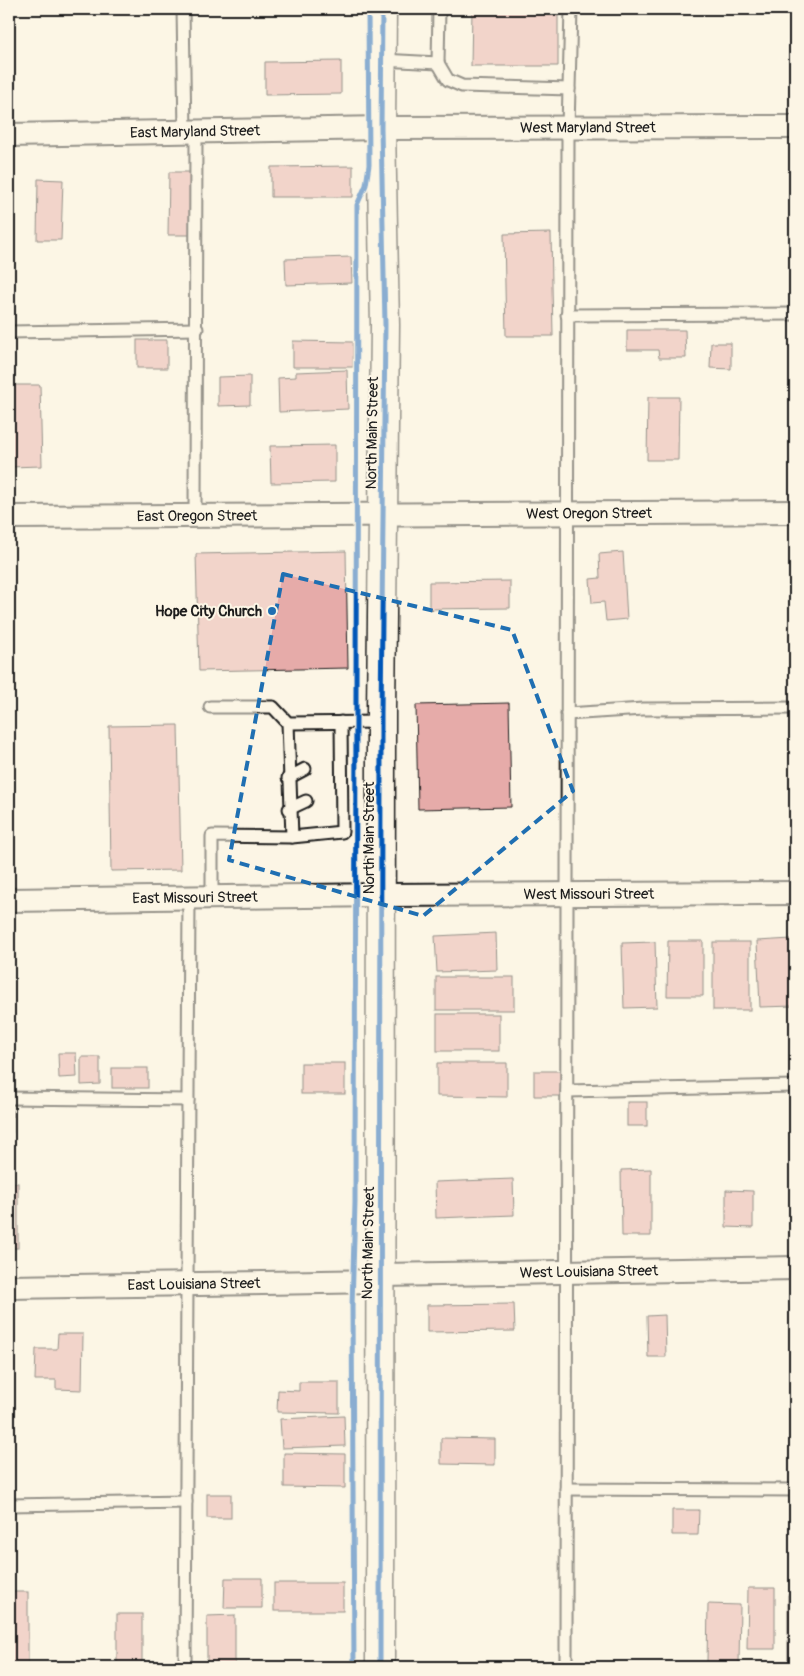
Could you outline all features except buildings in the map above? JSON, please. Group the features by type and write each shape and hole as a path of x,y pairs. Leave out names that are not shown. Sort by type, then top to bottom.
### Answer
{"street":[{"name":"North Main Street","path":"380,1667 381,722 385,325 381,128 382,9"},
{"name":"West Maryland Street","path":"381,128 795,127"},
{"name":"East Maryland Street","path":"9,135 381,128"},
{"name":"West Oregon Street","path":"384,514 795,512"},
{"name":"East Oregon Street","path":"9,517 384,514"},
{"name":"West Missouri Street","path":"382,895 795,893"},
{"name":"East Missouri Street","path":"9,900 382,895"},
{"name":"West Louisiana Street","path":"381,1278 566,1271 795,1268"},
{"name":"East Louisiana Street","path":"9,1287 381,1278"}],"lane":[{"path":"184,9 191,132 197,329 195,516"},
{"path":"439,9 438,62 448,80 462,86 569,89"},
{"path":"566,1667 568,128 571,9"},
{"path":"382,60 438,62"},
{"path":"568,315 795,314"},
{"path":"9,332 197,329"},
{"path":"210,707 273,707 288,723 288,778 292,837"},
{"path":"567,714 643,709 795,708"},
{"path":"212,897 212,836 292,837 342,832 338,786 338,753 341,722"},
{"path":"288,723 381,722"},
{"path":"288,778 306,769"},
{"path":"290,809 306,801"},
{"path":"185,1667 189,897"},
{"path":"567,1091 795,1086"},
{"path":"9,1098 188,1100"},
{"path":"566,1489 795,1490"},
{"path":"9,1505 186,1502"}],"highlighted area":[{"path":"283,574 512,630 573,791 423,916 229,860"}],"cycle path":[{"path":"354,1667 352,1307 355,1203 357,205 366,185 369,165 368,9"},
{"path":"380,1667 381,713 385,325 381,128 382,9"}],"place":[{"name":"Hope City Church","path":"272,611"}]}
